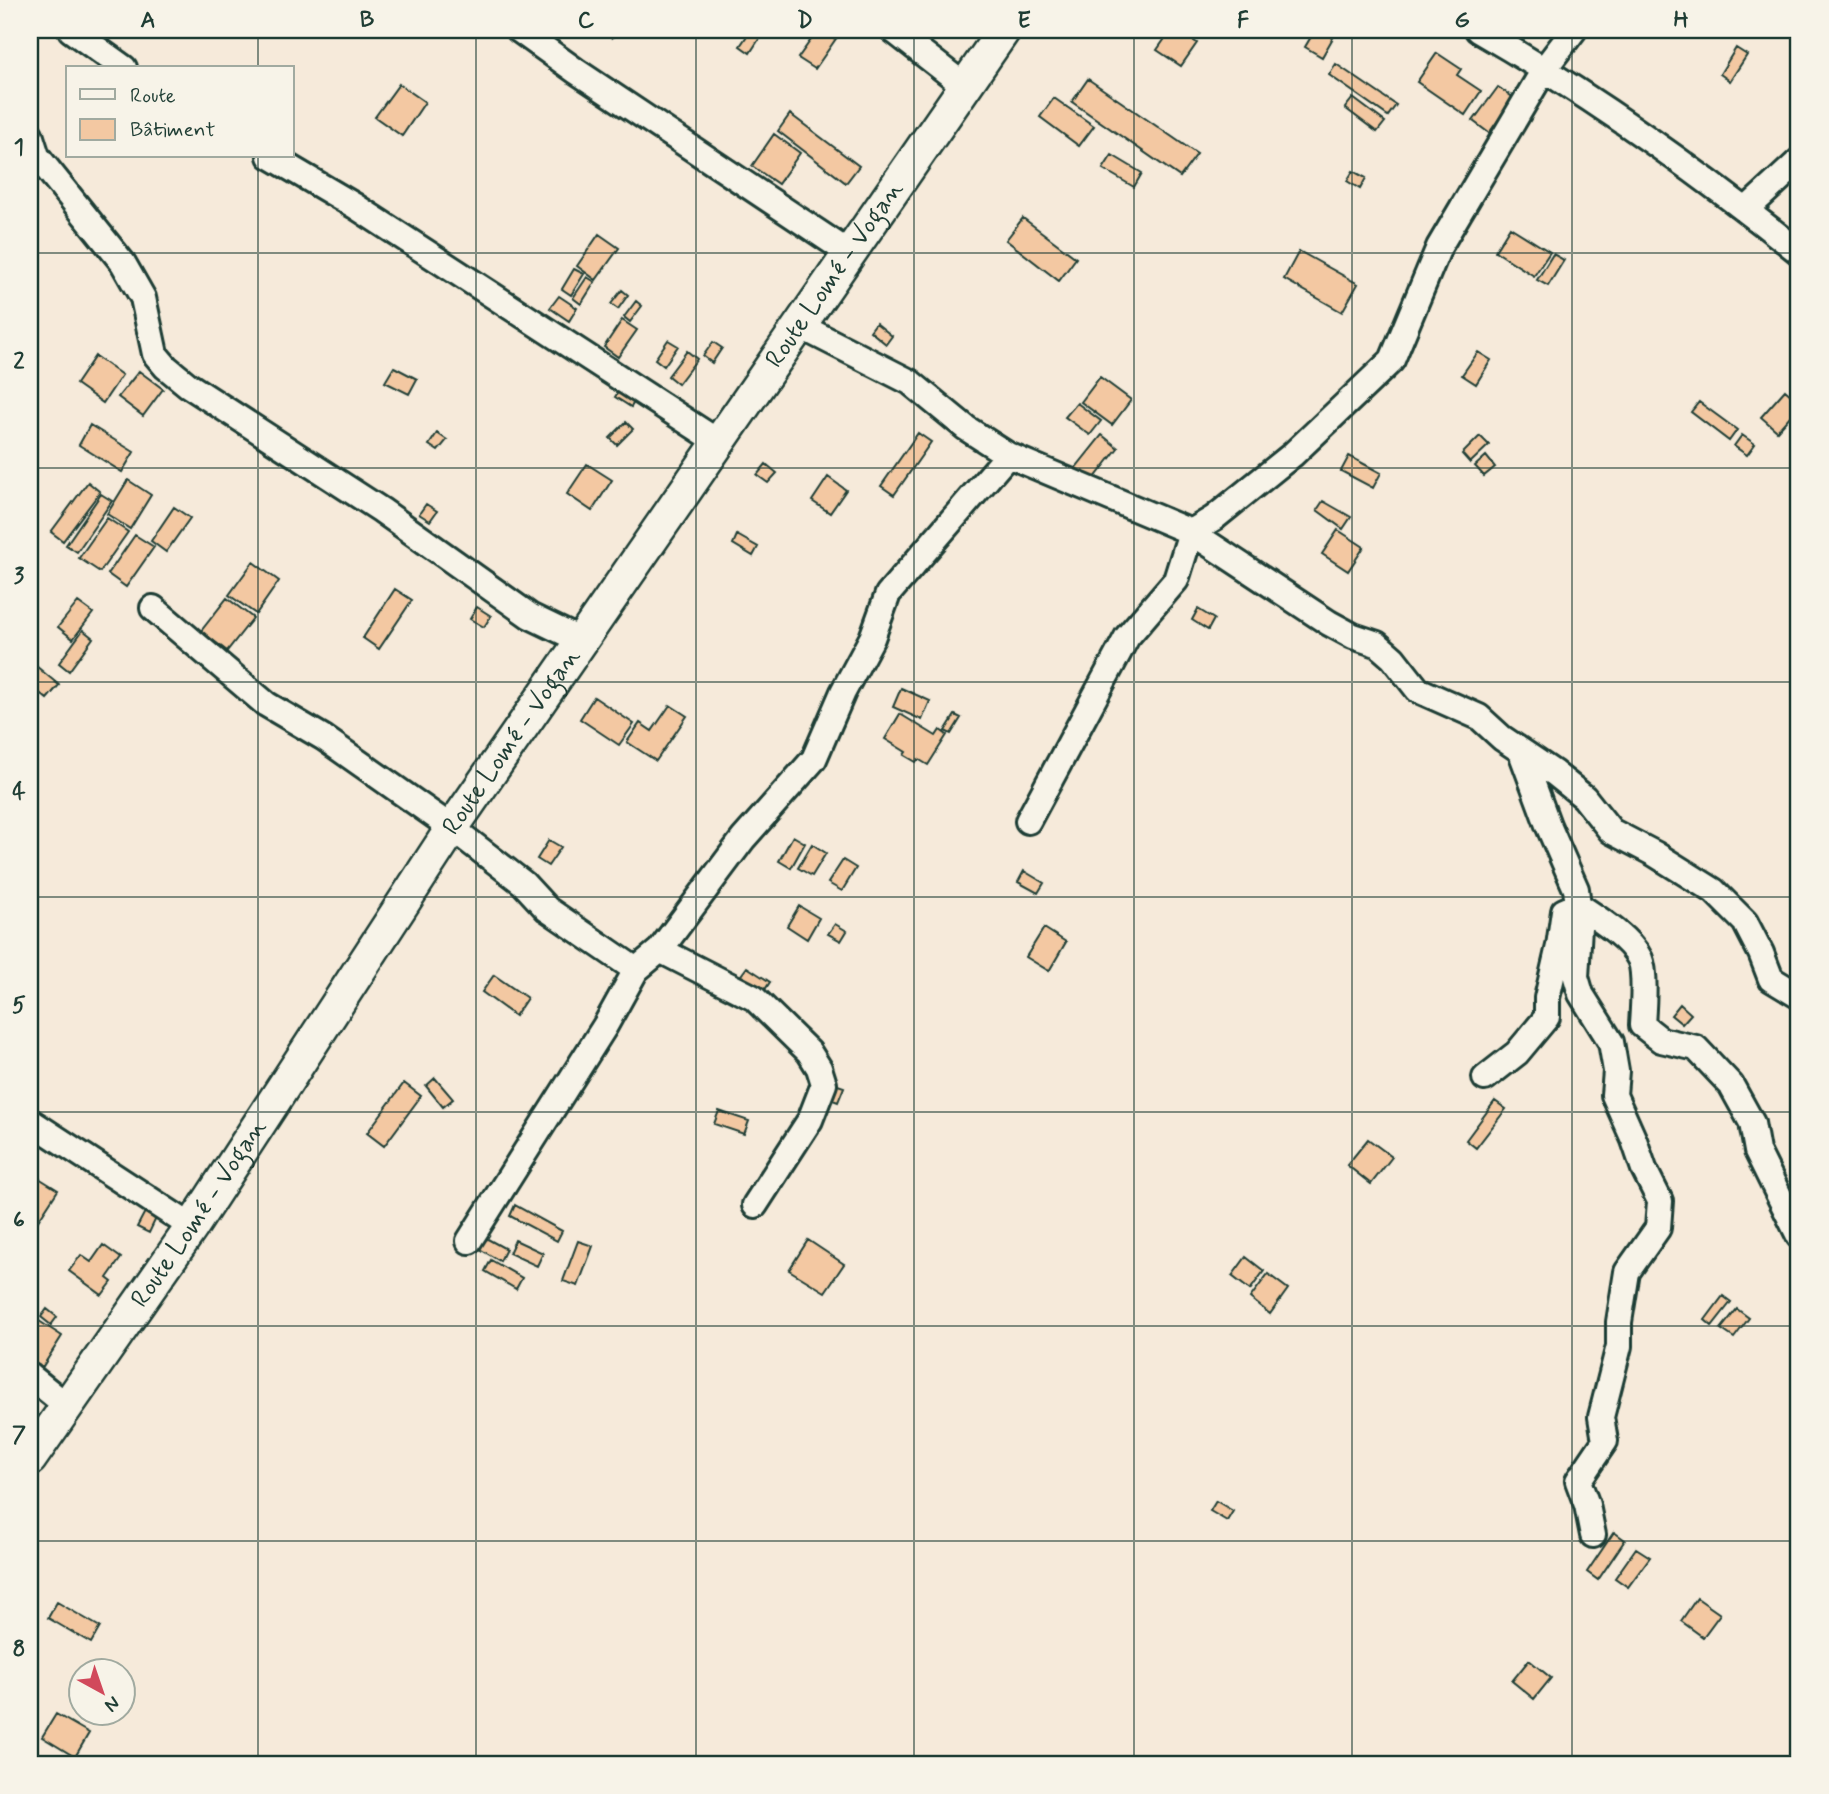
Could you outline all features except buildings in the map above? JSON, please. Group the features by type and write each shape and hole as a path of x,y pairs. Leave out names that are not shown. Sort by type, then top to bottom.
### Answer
{"main road":[{"name":"Route Lomé - Vogan","path":"30,1459 192,1227 452,828 1004,30"}],"street":[{"path":"71,30 121,66"},
{"path":"519,30 849,253"},
{"path":"893,30 966,87"},
{"path":"1478,30 1545,68 1746,210 1799,252"},
{"path":"1028,821 1127,638 1176,580 1191,532 1214,518 1292,455 1392,360 1439,247 1545,68 1574,30"},
{"path":"30,134 37,156 123,263 142,298 155,354 166,367 381,510 530,616 582,641"},
{"path":"273,158 355,206 720,443"},
{"path":"1746,210 1799,161"},
{"path":"800,326 910,382 966,428 1008,455 1191,532 1329,623 1353,636 1377,644 1393,658 1418,690 1479,717 1521,752 1584,797 1611,831 1655,854 1714,891 1745,922 1771,979 1799,996"},
{"path":"469,1241 605,1026 636,970 660,950 743,839 814,759 843,692 872,638 888,594 1008,455"},
{"path":"153,608 266,704 324,738 452,828 523,883 547,909 636,970"},
{"path":"1521,752 1548,825 1576,889 1579,927 1576,977 1581,994 1611,1042 1616,1071 1614,1095 1660,1201 1658,1228 1627,1272 1619,1322 1619,1346 1601,1418 1605,1441 1578,1481 1587,1505 1593,1535"},
{"path":"1485,1078 1517,1053 1547,1017 1547,998 1564,911 1578,905"},
{"path":"1578,905 1617,932 1640,959 1642,1025 1661,1040 1696,1048 1731,1085 1752,1123 1757,1151 1799,1236"},
{"path":"660,950 754,998 809,1052 819,1068 824,1084 810,1121 755,1205"},
{"path":"30,1121 192,1227"},
{"path":"30,1376 67,1406"}]}
